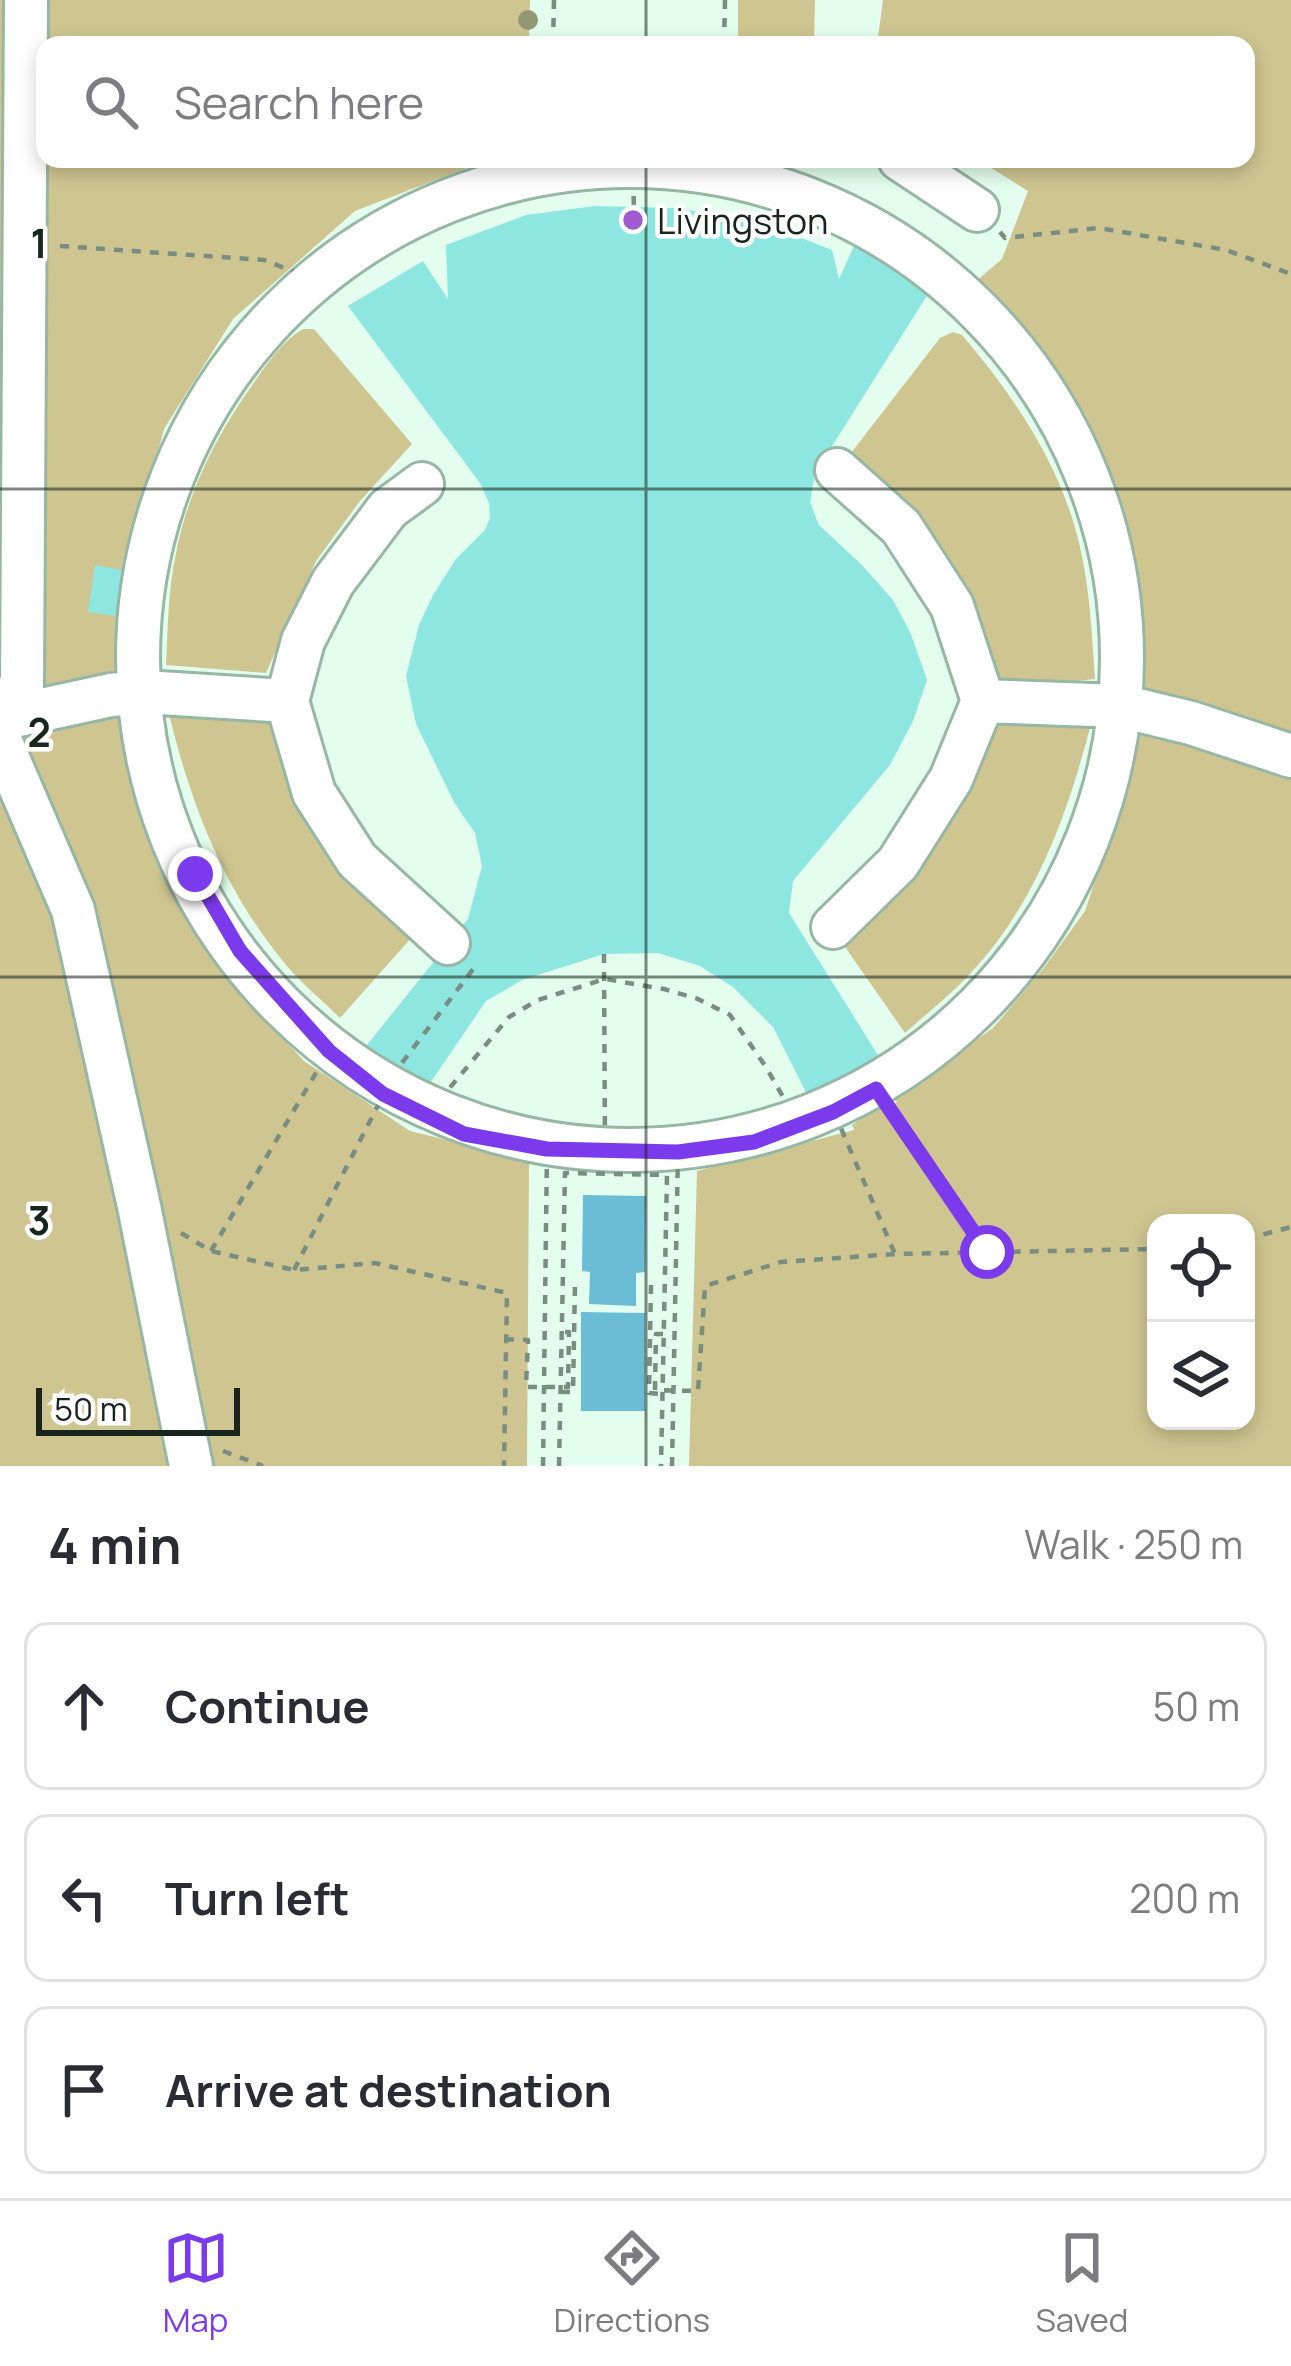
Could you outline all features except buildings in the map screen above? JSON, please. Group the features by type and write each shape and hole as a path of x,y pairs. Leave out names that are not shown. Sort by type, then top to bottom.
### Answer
{"street":[{"path":"0,715 22,685 26,0"},
{"path":"532,168 493,175 422,203 315,280 233,362 175,471 145,576 145,692 160,773 195,874 240,951 329,1051 383,1094 464,1134 547,1149 604,1152 678,1152 754,1142 876,1089 910,1064 969,1010 1025,948 1071,876 1101,798 1121,706 1111,576 1094,509 1068,445 1033,386 955,290 894,242 835,206 739,168"},
{"path":"913,168 991,224"},
{"path":"833,927 898,863 951,778 983,701 952,606 902,527 837,470"},
{"path":"422,484 388,509 333,582 303,641 287,701 314,793 357,860 464,954"},
{"path":"0,715 145,692 287,701"},
{"path":"983,701 1121,706 1291,756"},
{"path":"0,740 73,910 191,1466"}],"path":[{"path":"553,36 554,0"},
{"path":"724,36 725,0"},
{"path":"632,168 634,207"},
{"path":"991,224 1099,228 1226,250 1291,274"},
{"path":"26,244 264,260 315,280"},
{"path":"293,1270 383,1094 464,954"},
{"path":"604,954 604,1152"},
{"path":"427,1115 509,1017 538,1000 605,980 681,994 730,1015 766,1067 816,1118 895,1254"},
{"path":"211,1251 329,1051"},
{"path":"876,1089 987,1252"},
{"path":"543,1466 547,1149"},
{"path":"672,1466 678,1152"},
{"path":"559,1466 565,1173 667,1175 661,1466"},
{"path":"139,1206 211,1251 293,1270 375,1263 507,1293 504,1466"},
{"path":"1255,1237 1291,1227"},
{"path":"664,1334 656,1334 655,1390 698,1391 705,1286 781,1262 895,1254 1147,1249"},
{"path":"560,1392 573,1392 575,1284"},
{"path":"651,1285 649,1394 662,1394"},
{"path":"506,1340 528,1340 526,1387 568,1388 569,1332 562,1332"}],"shaded area":[{"path":"0,0 530,0 529,36 36,36 36,168 467,168 355,211 233,319 164,429 128,565 116,642 117,690 133,777 173,890 237,989 304,1061 410,1131 529,1160 527,1466 0,1466"},
{"path":"738,0 815,0 814,36 738,36"},
{"path":"883,0 1291,0 1291,1466 689,1466 697,1171 854,1130 852,1125 880,1105 884,1110 897,1102 895,1098 993,1028 1085,911 1133,768 1137,584 1115,508 1077,422 1024,346 969,287 1002,259 1028,191 991,168 1255,168 1255,36 878,36"},
{"path":"303,329 314,329 412,444 360,501 316,561 266,673 166,665 173,567 196,485 240,403 275,354"},
{"path":"953,332 962,335 1018,408 1061,489 1083,563 1095,679 1000,689 912,516 851,453 940,338"},
{"path":"269,706 413,936 340,1018 286,965 227,876 187,779 168,710"},
{"path":"998,713 1090,728 1058,828 1012,921 968,976 905,1033 843,944 902,884 942,834 966,791"}],"water":[{"path":"583,1195 646,1196 645,1272 636,1273 636,1306 589,1304 590,1272 582,1271"},
{"path":"581,1312 645,1313 645,1411 581,1411"}],"place":[{"name":"Livingston","path":"633,220"}],"route":[{"path":"195,874 240,951 329,1051 383,1094 464,1134 547,1149 678,1152 754,1142 833,1112 876,1089 987,1252"}]}
